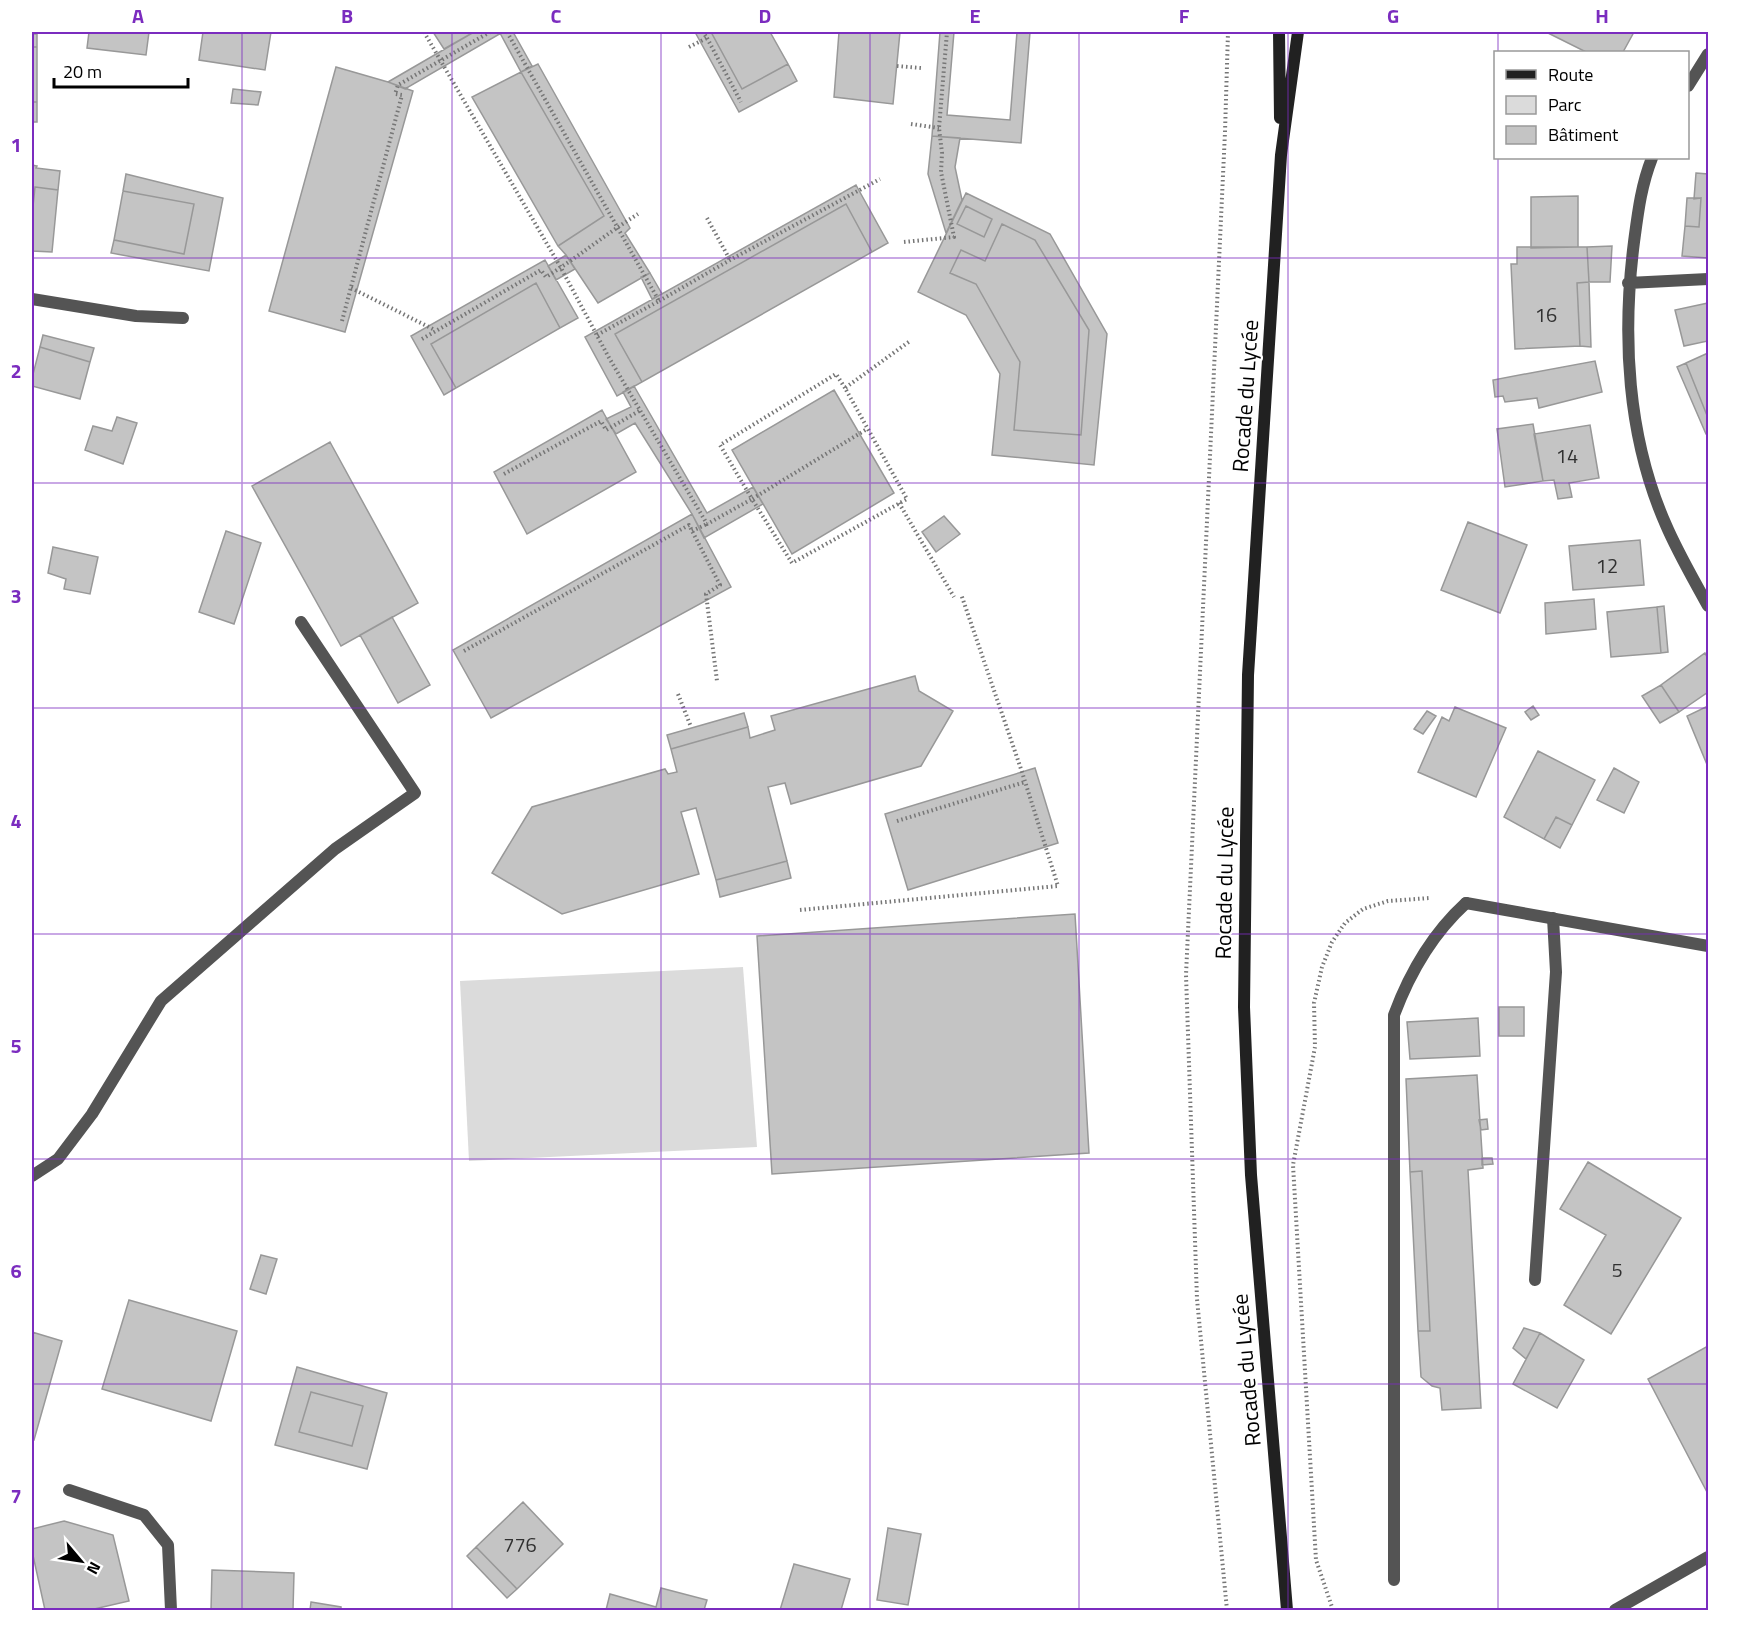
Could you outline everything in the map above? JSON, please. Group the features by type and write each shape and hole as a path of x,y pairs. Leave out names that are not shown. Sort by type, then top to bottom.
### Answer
{"main road":[{"name":"Rocade du Lycée","path":"1279,32 1281,155"},
{"name":"Rocade du Lycée","path":"1287,1611 1251,1175 1244,1007 1248,675 1281,155 1298,32"}],"street":[{"path":"1689,84 1708,54"},
{"path":"1652,159 1643,181 1628,283 1630,387 1638,435 1650,482 1666,525 1708,606"},
{"path":"1628,283 1708,279"},
{"path":"32,299 136,316 183,318"},
{"path":"32,1176 58,1159 92,1114 161,1001 335,849 415,793 301,622"},
{"path":"1394,1580 1394,1015 1403,991 1419,960 1450,917 1466,903 1708,946"},
{"path":"1535,1280 1556,972 1553,918"},
{"path":"69,1490 144,1515 168,1545 171,1611"},
{"path":"1615,1611 1708,1557"}],"path":[{"path":"424,32 707,524"},
{"path":"342,321 402,95 395,93 398,85 490,32"},
{"path":"507,32 659,301"},
{"path":"704,32 741,102"},
{"path":"904,242 954,237 941,172 942,153 939,128 947,32"},
{"path":"1227,1611 1197,1299 1185,975 1228,32"},
{"path":"689,47 707,38"},
{"path":"897,66 921,68"},
{"path":"911,124 939,128"},
{"path":"597,335 880,179"},
{"path":"422,339 541,270 546,277 638,214"},
{"path":"707,218 730,260"},
{"path":"350,288 436,330"},
{"path":"845,388 910,341"},
{"path":"836,374 845,388 907,499 792,562 720,445 836,374"},
{"path":"504,474 601,421 606,430 640,410"},
{"path":"692,531 753,499 867,429"},
{"path":"899,503 954,597"},
{"path":"464,651 689,525 720,585 705,594 717,681"},
{"path":"800,910 1058,886 961,594"},
{"path":"678,694 691,727"},
{"path":"897,821 1025,782"},
{"path":"1333,1611 1316,1560 1293,1165 1315,1047 1314,1003 1322,967 1332,942 1345,923 1363,909 1389,901 1413,898 1440,898 1466,903"}],"green space":[{"path":"743,967 757,1147 469,1161 460,981"}],"building":[{"path":"89,32 149,32 146,55 87,48"},
{"path":"203,32 271,32 265,70 199,60"},
{"path":"433,32 474,32 444,49"},
{"path":"474,32 503,32 405,89 388,82"},
{"path":"513,32 532,66 521,72 500,33"},
{"path":"695,32 711,32 742,89 788,64 797,81 739,112"},
{"path":"711,32 770,32 788,64 742,89"},
{"path":"839,32 900,32 893,104 834,97"},
{"path":"940,32 1030,32 1021,143 932,136"},
{"path":"954,32 1017,32 1010,120 947,115"},
{"path":"1546,32 1634,32 1624,51 1584,51"},
{"path":"32,34 37,34 37,47 32,47"},
{"path":"32,47 37,47 37,102 32,102"},
{"path":"538,64 630,228 625,233 650,273 598,303 558,246 604,216 521,72"},
{"path":"336,67 413,91 345,332 269,311"},
{"path":"521,72 604,216 558,246 472,97"},
{"path":"233,89 261,92 258,105 231,103"},
{"path":"32,102 37,102 37,122 32,122"},
{"path":"932,136 960,138 955,167 962,200 946,233 928,174"},
{"path":"32,165 37,166 36,168 60,171 58,190 35,187 32,216"},
{"path":"1696,173 1708,174 1708,258 1682,256 1685,226 1699,227 1701,198 1694,199"},
{"path":"126,174 223,198 209,271 111,253 114,240 184,254 194,204 123,191"},
{"path":"856,185 888,243 872,252 846,204 615,334 642,382 617,396 585,337"},
{"path":"35,187 58,190 52,252 32,251"},
{"path":"123,191 194,204 184,254 114,240"},
{"path":"966,193 1050,234 1107,334 1094,465 992,455 1000,374 966,315 918,292","holes":["966,206 992,219 984,237 957,224","1002,224 1035,240 1089,330 1081,435 1014,430 1020,362 976,284 950,273 961,250 985,261"]},
{"path":"1578,196 1578,247 1531,248 1531,197"},
{"path":"1687,198 1701,198 1699,227 1685,226"},
{"path":"846,204 872,252 642,382 615,334"},
{"path":"966,206 992,219 984,237 957,224"},
{"path":"1002,224 1035,240 1089,330 1081,435 1014,430 1020,362 976,284 950,273 961,250 985,261"},
{"path":"1612,246 1610,282 1589,282 1587,247"},
{"path":"1517,247 1587,247 1589,282 1577,283 1580,346 1515,349 1511,264 1517,264"},
{"path":"566,255 575,269 556,280 548,266"},
{"path":"545,260 578,318 560,328 536,283 431,344 456,388 444,395 411,336"},
{"path":"650,273 662,294 652,299 641,277"},
{"path":"1589,282 1591,347 1580,346 1577,283"},
{"path":"536,283 560,328 456,388 431,344"},
{"path":"1708,303 1708,341 1684,346 1675,310"},
{"path":"43,335 94,348 90,362 40,347"},
{"path":"40,347 90,362 80,399 32,386"},
{"path":"1708,353 1708,418 1686,363"},
{"path":"1595,361 1602,392 1539,408 1537,398 1505,402 1503,396 1495,397 1493,380"},
{"path":"1686,363 1708,418 1708,434 1706,434 1677,367"},
{"path":"634,386 707,513 753,487 763,504 704,538 692,514 635,423 616,434 606,419 631,407 623,392"},
{"path":"834,390 894,493 792,554 732,450"},
{"path":"602,410 636,472 527,534 494,472"},
{"path":"117,417 137,423 123,464 85,450 93,426 112,431"},
{"path":"1533,424 1543,481 1505,487 1497,429"},
{"path":"1590,425 1599,478 1569,483 1572,497 1558,499 1554,480 1543,481 1534,434"},
{"path":"330,442 418,603 341,646 252,486"},
{"path":"692,514 731,587 491,718 453,650"},
{"path":"944,516 960,534 936,552 922,532"},
{"path":"1468,522 1527,545 1500,613 1441,590"},
{"path":"226,531 261,543 234,624 199,612"},
{"path":"1640,540 1644,585 1573,590 1569,546"},
{"path":"53,547 98,557 90,594 64,589 66,579 48,573"},
{"path":"1594,599 1596,629 1546,634 1545,603"},
{"path":"1664,606 1668,652 1661,653 1657,607"},
{"path":"1657,607 1661,653 1611,657 1607,612"},
{"path":"392,617 430,685 398,703 360,635"},
{"path":"1705,653 1708,659 1708,692 1679,712 1661,685"},
{"path":"915,676 919,691 953,711 921,766 791,804 785,783 768,787 787,861 716,880 696,808 681,812 699,874 562,914 492,873 532,807 665,769 668,774 677,772 671,749 748,727 750,738 775,730 771,716"},
{"path":"1661,685 1679,712 1660,723 1642,696"},
{"path":"1533,706 1539,715 1531,720 1525,712"},
{"path":"1708,706 1708,767 1687,716"},
{"path":"1455,707 1506,728 1476,797 1418,772 1442,717 1449,721"},
{"path":"1427,711 1436,716 1423,734 1414,729"},
{"path":"744,713 748,727 671,749 667,735"},
{"path":"1538,751 1595,780 1572,825 1556,817 1544,839 1504,817"},
{"path":"1035,768 1058,843 908,890 885,814"},
{"path":"1614,768 1639,782 1624,813 1597,800"},
{"path":"1556,817 1572,825 1560,848 1544,839"},
{"path":"787,861 791,878 720,897 716,880"},
{"path":"1075,914 1089,1153 772,1174 757,936"},
{"path":"1499,1007 1524,1007 1524,1036 1499,1036"},
{"path":"1478,1018 1480,1056 1410,1059 1407,1022"},
{"path":"1477,1075 1483,1168 1468,1170 1481,1408 1442,1410 1440,1388 1432,1386 1421,1377 1418,1331 1430,1331 1422,1171 1410,1172 1406,1079"},
{"path":"1487,1119 1488,1129 1481,1130 1479,1120"},
{"path":"1482,1158 1492,1158 1493,1164 1482,1165"},
{"path":"1588,1162 1681,1218 1611,1334 1564,1305 1606,1235 1560,1209"},
{"path":"1422,1171 1430,1331 1418,1331 1410,1172"},
{"path":"261,1255 277,1259 266,1294 250,1289"},
{"path":"129,1300 237,1331 211,1421 102,1389"},
{"path":"1524,1328 1540,1333 1526,1359 1513,1348"},
{"path":"32,1332 62,1341 34,1440 32,1439"},
{"path":"1540,1333 1584,1360 1557,1408 1513,1384"},
{"path":"1708,1346 1708,1494 1648,1379"},
{"path":"297,1367 387,1393 367,1469 275,1445","holes":["311,1392 363,1406 352,1446 299,1432"]},
{"path":"311,1392 363,1406 352,1446 299,1432"},
{"path":"523,1502 563,1544 517,1589 476,1547"},
{"path":"64,1521 113,1535 129,1601 90,1610 45,1610 32,1551 32,1529"},
{"path":"888,1528 921,1534 908,1605 877,1600"},
{"path":"476,1547 517,1589 507,1598 467,1556"},
{"path":"794,1564 850,1579 841,1610 780,1610"},
{"path":"212,1570 294,1573 293,1610 211,1610"},
{"path":"661,1588 707,1600 704,1610 606,1610 610,1594 656,1607"},
{"path":"311,1602 341,1607 341,1610 310,1610"}]}
